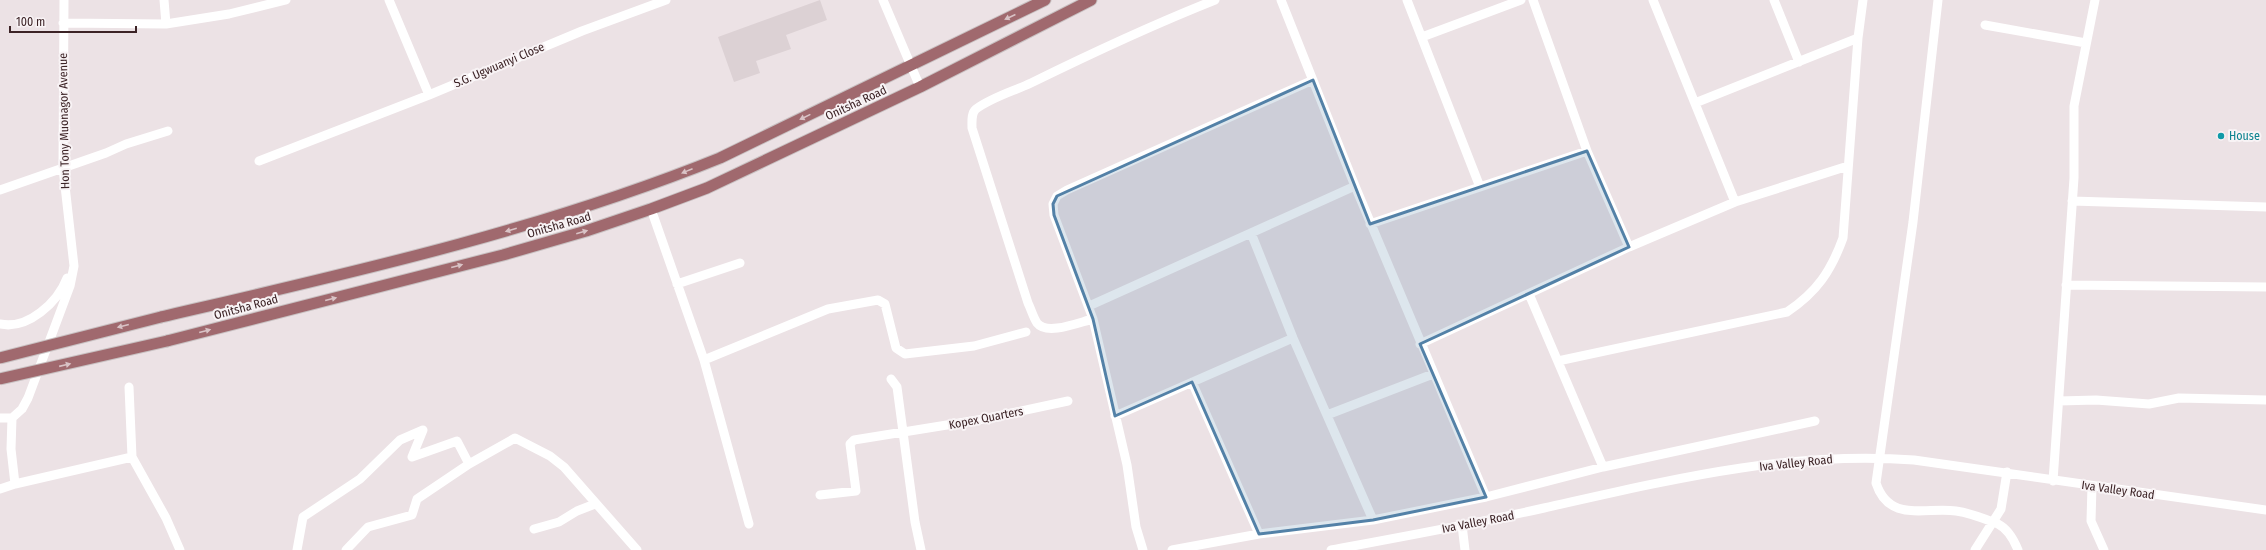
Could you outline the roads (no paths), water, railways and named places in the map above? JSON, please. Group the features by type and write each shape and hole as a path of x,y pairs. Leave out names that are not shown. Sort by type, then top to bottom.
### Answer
{"main road":[{"name":"Onitsha Road","path":"0,358 416,255 566,215 664,181 720,158 1045,0"},
{"name":"Onitsha Road","path":"0,379 167,341 503,255 586,231 651,209 707,188 920,87 1091,0"}],"street":[{"name":"Hon Tony Muonagor Avenue","path":"12,418 22,409 28,398 70,286 74,266 62,168 64,0"},
{"path":"164,0 166,24"},
{"path":"63,23 166,24 229,14 286,0"},
{"path":"389,0 429,95"},
{"name":"S.G. Ugwuanyi Close","path":"259,161 429,95 582,31 666,0"},
{"path":"883,0 920,87"},
{"path":"1093,319 1055,328 1041,327 1036,322 1028,303 972,128 971,119 975,110 990,100 1026,85 1096,50 1215,0"},
{"path":"1281,0 1370,224 1486,497"},
{"path":"1407,0 1480,187"},
{"path":"1422,37 1521,0"},
{"path":"1533,0 1587,151 1629,247"},
{"path":"1653,0 1734,202"},
{"path":"1774,0 1799,62"},
{"path":"1558,361 1787,312 1802,302 1815,290 1834,263 1843,238 1858,38 1863,0"},
{"path":"1938,0 1913,222 1878,457 1876,483 1878,491 1893,506 1908,512 1958,511 2003,526 2018,550"},
{"path":"2053,481 2074,178 2074,106 2095,0"},
{"path":"1985,25 2086,43"},
{"path":"1695,103 1858,38"},
{"path":"1143,550 1136,527 1127,464 1093,319 1054,215 1053,204 1057,196 1067,190 1313,80"},
{"path":"0,190 126,144 168,131"},
{"path":"1370,224 1587,151"},
{"path":"1420,344 1629,247 1734,202 1848,166"},
{"path":"1089,306 1355,186"},
{"path":"2072,202 2266,207"},
{"path":"651,209 704,360 749,524"},
{"path":"1251,233 1293,338 1373,520"},
{"path":"677,284 740,263"},
{"path":"0,324 5,325 22,322 43,309 60,292 74,266"},
{"path":"2066,285 2266,286"},
{"path":"1529,294 1603,467"},
{"path":"704,360 828,309 878,300 886,304 896,348 905,354 974,346 1026,332"},
{"path":"1115,416 1293,338"},
{"path":"1327,415 1433,374"},
{"path":"891,379 897,387 915,522 921,550"},
{"path":"1192,382 1259,534"},
{"path":"129,386 132,456 166,518 180,550"},
{"path":"2059,401 2096,400 2149,404 2179,398 2266,400"},
{"name":"Kopex Quarters","path":"820,495 856,491 850,444 858,438 904,434 984,420 1068,401"},
{"path":"0,418 12,418 11,449 15,484"},
{"path":"1172,550 1259,534 1373,520 1486,497 1603,467 1815,421"},
{"path":"297,550 303,517 360,479 400,440 423,430 412,458 457,441 469,464"},
{"path":"346,550 368,527 412,515 417,499 425,492 469,464 517,438 558,462 637,550"},
{"path":"0,489 15,484 132,456"},
{"name":"Iva Valley Road","path":"1331,550 1462,525 1693,476 1808,460 1878,457 2007,472 2053,481 2266,510"},
{"path":"1975,550 1994,522 2003,502 2007,472"},
{"path":"2092,486 2090,521 2104,550"},
{"path":"534,530 559,522 577,511 595,504"},
{"path":"1462,525 1465,550"}],"place":[{"name":"House","path":"2221,136"}]}
